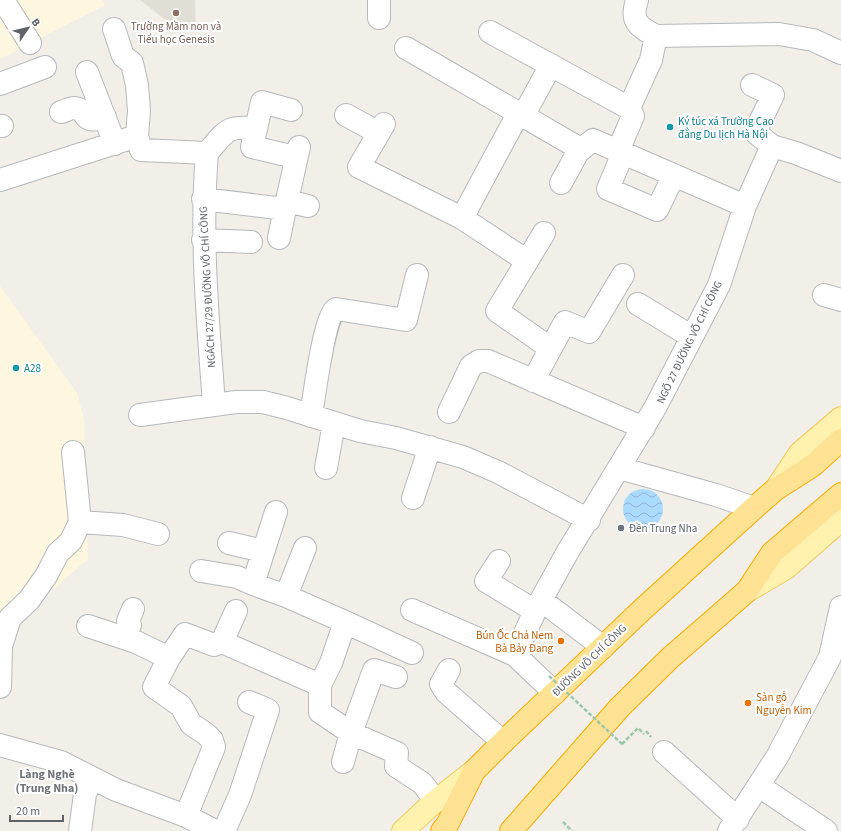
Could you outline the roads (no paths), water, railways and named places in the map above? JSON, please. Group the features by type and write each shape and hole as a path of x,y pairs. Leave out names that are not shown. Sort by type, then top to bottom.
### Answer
{"highway":[{"name":"ĐƯỜNG VÕ CHÍ CÔNG","path":"474,771 503,742 552,684 603,647 754,508 776,489 812,466 841,440"},
{"path":"513,829 620,707 670,658 748,591 772,553 841,494"},
{"path":"442,831 447,825 474,771"}],"main road":[{"name":"ĐƯỜNG VÕ CHÍ CÔNG","path":"776,489 800,453 841,418"},
{"path":"748,591 786,568 841,520"},
{"name":"ĐƯỜNG VÕ CHÍ CÔNG","path":"403,831 436,801 474,771"}],"lane":[{"path":"3,0 30,43"},
{"path":"637,0 633,12 636,21 642,29 656,36 779,34 813,40 841,53"},
{"path":"114,29 123,56 132,63 137,85 140,111 137,136 141,150 207,154 228,130 240,126 256,128"},
{"path":"490,32 629,108 633,116 608,189 657,210 674,175"},
{"path":"629,108 651,60 656,36"},
{"path":"406,48 577,147 578,152"},
{"path":"462,218 551,66"},
{"path":"0,84 45,67"},
{"path":"87,72 115,144"},
{"path":"752,85 772,95 755,132 772,146 796,153 841,171"},
{"path":"279,238 293,205 292,151 252,147 262,102 291,110"},
{"path":"61,112 74,108 80,110 88,119 94,121 105,117"},
{"path":"346,115 381,129 359,167 462,218 527,261"},
{"path":"0,180 137,136"},
{"path":"561,183 578,152 593,140 744,206"},
{"name":"NGÕ 27 ĐƯỜNG VÕ CHÍ CÔNG","path":"589,520 644,428 719,284 744,206 772,146"},
{"name":"NGÁCH 27/29 ĐƯỜNG VÕ CHÍ CÔNG","path":"207,154 203,199 203,240 214,405"},
{"path":"203,199 293,205"},
{"path":"544,233 497,311 550,348"},
{"path":"203,240 251,242"},
{"path":"311,416 326,329 333,311 336,309 406,320 417,275"},
{"path":"533,381 565,322 589,332 623,275"},
{"path":"638,304 692,337"},
{"path":"449,412 468,372 475,362 488,361 644,428"},
{"path":"140,415 214,405 263,402 360,431 430,447 463,457 498,472 589,520 567,553 538,606 515,655"},
{"path":"326,468 334,423"},
{"path":"413,498 430,447"},
{"path":"0,687 1,646 10,618 29,600 46,576 58,553 71,541 80,522 73,452"},
{"path":"619,468 716,495 754,508"},
{"path":"253,584 276,512"},
{"path":"80,522 123,525 158,534"},
{"path":"229,543 264,551"},
{"path":"286,596 305,548"},
{"path":"499,561 486,581 538,606 603,647"},
{"path":"201,571 237,577 286,596 412,653"},
{"path":"664,752 733,825 777,757 810,699 838,640 841,607"},
{"path":"124,638 130,625 128,620 133,609"},
{"path":"412,610 515,655 552,684"},
{"path":"222,642 236,611"},
{"path":"345,622 332,663 320,685 320,712 351,733 397,753 396,766 422,783 436,801"},
{"path":"88,626 124,638 169,658"},
{"path":"186,816 214,747 212,740 206,734 191,724 180,706 154,687 169,658 184,634 214,645 222,642 320,685"},
{"path":"343,762 351,733 374,670 396,678"},
{"path":"449,670 441,684 446,692 503,742"},
{"path":"224,831 240,795 268,710 249,702"},
{"path":"0,745 62,762 116,790 186,816 215,831"},
{"path":"80,831 85,794 92,778"},
{"path":"758,786 826,831"}],"water":[{"path":"643,489 657,495 663,509 657,523 643,529 629,523 623,509 629,495"}],"place":[{"name":"Trường Mầm non và Tiểu học Genesis","path":"176,13"},
{"name":"Ký túc xá Trường Cao đẳng Du lịch Hà Nội","path":"670,127"},
{"name":"A28","path":"16,368"},
{"name":"Đền Trung Nha","path":"621,528"},
{"name":"Bún Ốc Chả Nem Bà Bảy Đang","path":"561,641"},
{"name":"Sàn gỗ Nguyễn Kim","path":"748,703"}],"district":[{"name":"Làng Nghè (Trung Nha)","path":"47,781"}]}
